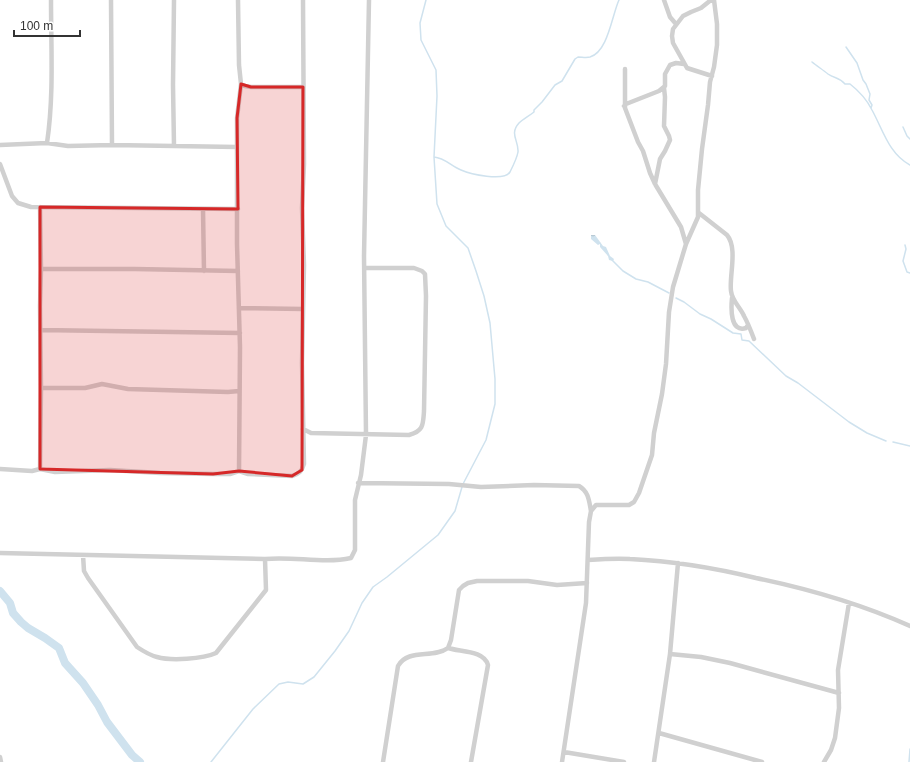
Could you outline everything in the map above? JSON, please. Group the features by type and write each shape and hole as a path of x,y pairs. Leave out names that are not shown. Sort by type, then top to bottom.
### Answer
{"street":[{"path":"48,143 51,93 51,0"},
{"path":"111,0 112,145"},
{"path":"174,0 174,146"},
{"path":"238,0 239,65 241,84 237,118 240,332 238,471"},
{"path":"0,469 32,471 40,469 55,472 110,470 214,474 230,474 238,471 248,474 292,476 298,474 302,470 304,464 302,363 304,265 302,208 304,164 303,0"},
{"path":"0,553 266,559 285,558 325,561 351,558 354,554 356,545 355,500 361,474 366,435 365,268 369,0"},
{"path":"664,0 670,17 676,24"},
{"path":"710,0 701,8 683,16 673,29 672,36 673,43 687,68 712,76"},
{"path":"591,511 596,505 629,505 634,502 651,462 666,364 669,312 672,294 686,244 697,223 699,213 698,190 702,149 717,45 717,24 714,0"},
{"path":"655,184 660,158 670,140 664,126 666,97 664,88 665,74 670,65 676,63 684,64"},
{"path":"625,70 624,106 655,184 681,227 686,244"},
{"path":"241,84 251,87 303,88"},
{"path":"624,106 659,92 664,88"},
{"path":"0,146 48,143 68,146 112,145 237,147"},
{"path":"0,164 12,196 18,203 31,207 238,209"},
{"path":"40,207 40,469"},
{"path":"203,209 204,271"},
{"path":"699,213 731,240 731,314 735,325 739,329 742,330 748,325"},
{"path":"303,429 311,433 410,435 417,433 421,429 424,411 425,274 419,268 365,268"},
{"path":"41,269 238,271"},
{"path":"732,296 742,312 754,339"},
{"path":"239,308 303,310"},
{"path":"40,330 240,332"},
{"path":"41,388 85,388 102,384 128,389 239,391"},
{"path":"358,483 449,484 489,487 534,485 579,486 588,495 591,511 589,522 586,603 562,762"},
{"path":"83,555 84,571 88,578 137,646 148,654 164,658 208,657 216,653 266,590 266,559"},
{"path":"588,560 630,559 678,563 719,569 794,586 849,603 910,626"},
{"path":"654,762 670,654 678,563"},
{"path":"448,648 451,640 459,590 468,583 477,581 517,581 557,584 587,583"},
{"path":"824,762 831,750 835,738 840,708 838,670 849,603"},
{"path":"383,762 398,666 400,662 407,657 437,653 448,648 481,656 487,660 488,665 471,762"},
{"path":"670,654 701,657 730,663 839,693"},
{"path":"659,733 762,762"},
{"path":"564,752 624,762"},
{"path":"0,757 1,762"}],"highlighted area":[{"path":"241,84 251,87 303,87 302,470 292,476 239,471 213,474 40,469 40,207 238,209 237,118"}],"water":[{"path":"591,235 595,235 603,246 606,247 610,256 614,259 613,261 609,260 608,256 600,247 600,244 598,245 591,239"}],"waterway":[{"path":"426,0 420,23 421,40 436,70 437,96 434,157 437,204 446,226 468,248 476,271 484,296 490,323 495,379 495,404 486,440 463,484"},
{"path":"434,157 441,159 465,172 494,177 507,175 510,172 518,152 515,134 516,127 534,112 534,110 555,85 562,81 575,59 578,57 590,57 596,54 601,48 609,32 619,0"},
{"path":"846,47 857,63 866,84 870,94 869,100 872,105 871,108"},
{"path":"812,62 830,76 845,84 850,84 860,93 870,106 887,141 897,155 910,165"},
{"path":"903,127 910,139"},
{"path":"905,245 906,249 903,261 907,272 910,273"},
{"path":"612,260 623,271 636,279 648,282 669,293"},
{"path":"676,298 733,333 741,334 742,340 749,341 786,376 798,383 849,422 867,433 886,441"},
{"path":"893,442 910,446"},
{"path":"211,762 253,709 279,684 288,682 303,684 314,677 349,631 362,603 373,587 438,535 455,511 462,487"},
{"path":"0,591 10,603 13,613 21,622 59,648 65,663 83,683 98,705 107,722 132,755 140,762"},
{"path":"909,762 910,749"}]}
